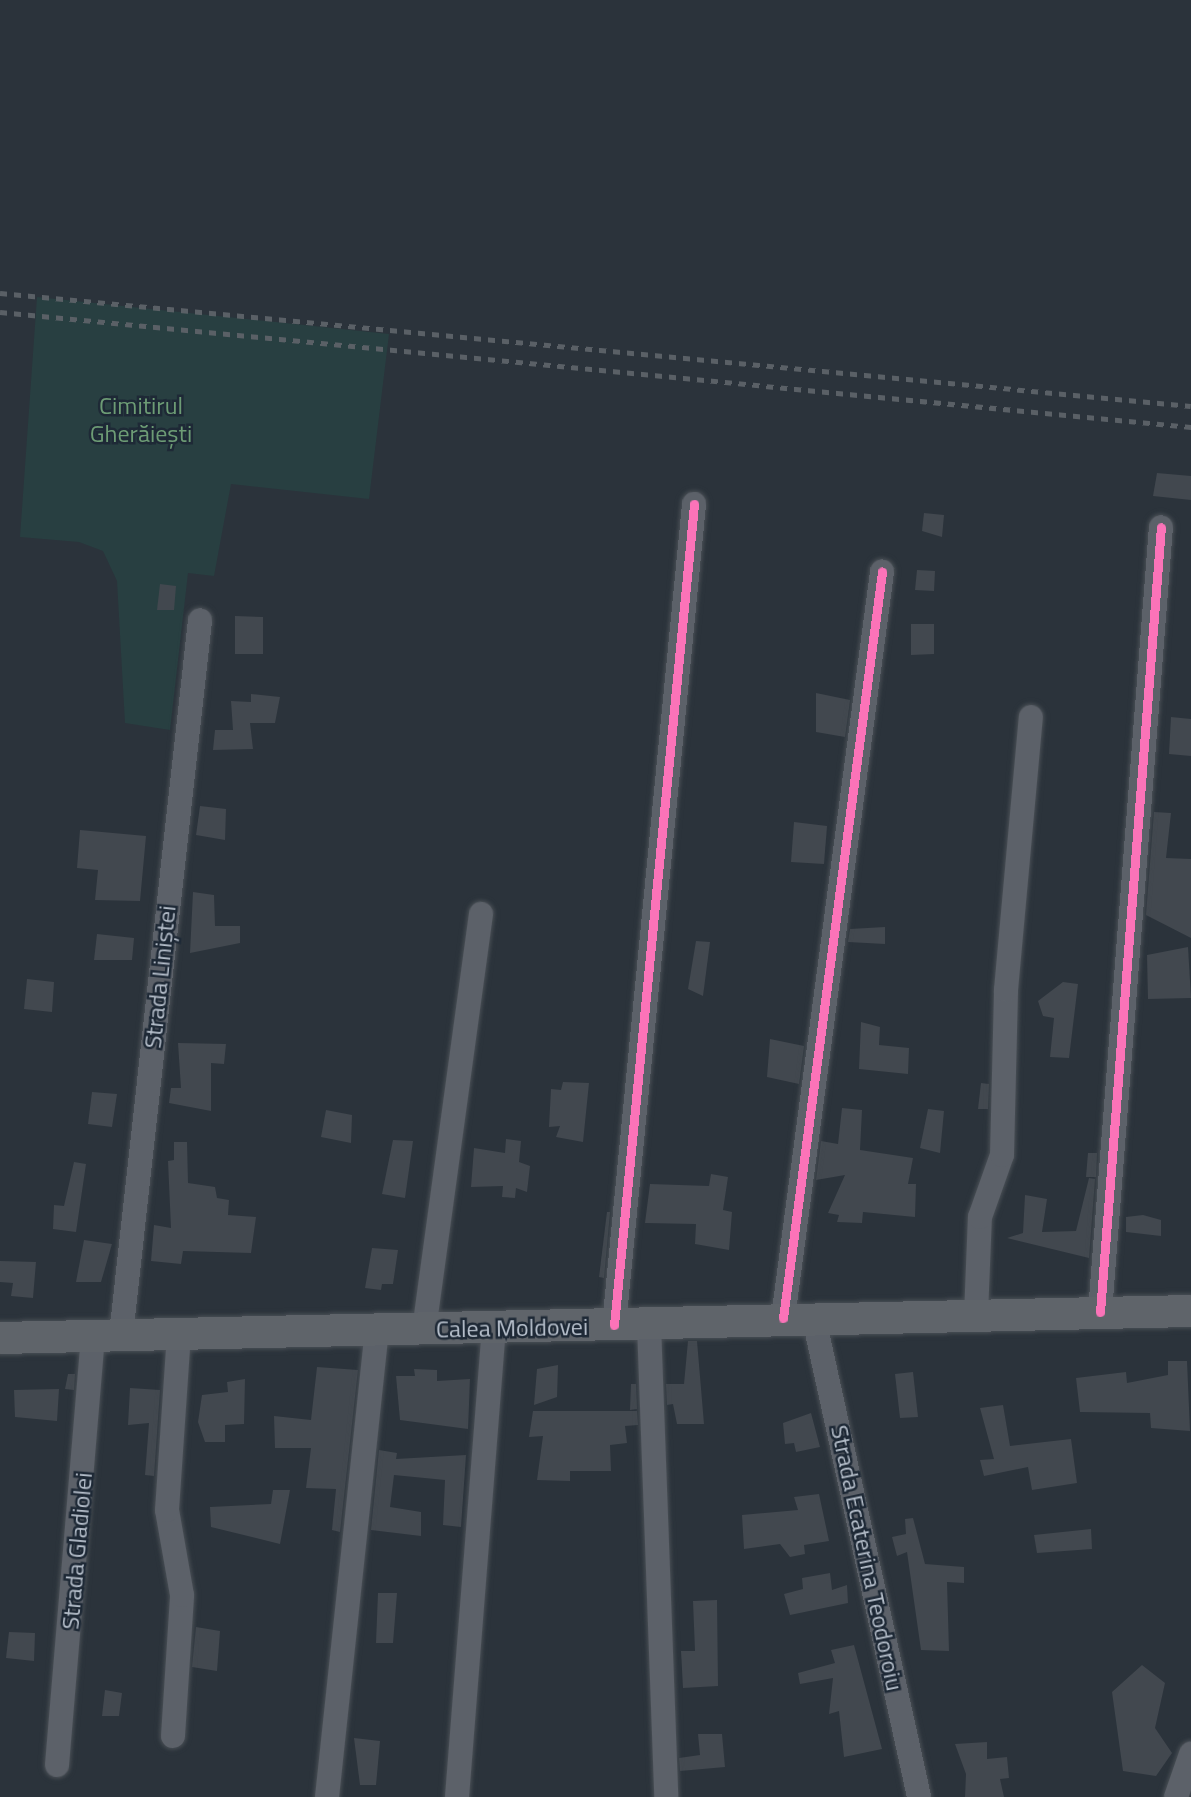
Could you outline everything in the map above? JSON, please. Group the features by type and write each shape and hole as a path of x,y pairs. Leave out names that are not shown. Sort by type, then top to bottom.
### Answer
{"main road":[{"name":"Calea Moldovei","path":"0,1338 649,1325 783,1318 814,1320 1191,1311"}],"street":[{"path":"614,1325 694,504"},
{"path":"1100,1312 1161,527"},
{"path":"783,1318 882,572"},
{"name":"Strada Liniștei","path":"107,1336 200,620"},
{"path":"976,1315 980,1217 1002,1155 1006,990 1031,717"},
{"path":"424,1330 481,914"},
{"name":"Strada Ecaterina Teodoroiu","path":"814,1320 919,1797"},
{"path":"649,1325 666,1797"},
{"path":"457,1797 494,1328"},
{"path":"327,1797 377,1331"},
{"path":"173,1735 182,1595 167,1510 179,1334"},
{"name":"Strada Gladiolei","path":"57,1765 107,1336"},
{"path":"1176,1797 1191,1754"}],"green space":[{"name":"Cimitirul Gherăiești","path":"37,297 389,334 369,499 231,484 214,576 188,573 170,730 125,723 117,581 103,551 79,542 20,537"}],"building":[{"path":"1157,473 1191,476 1191,500 1153,496"},
{"path":"924,513 944,515 942,537 922,531"},
{"path":"917,570 935,571 934,591 915,590"},
{"path":"160,584 176,586 174,610 157,610"},
{"path":"235,616 263,617 263,654 235,654"},
{"path":"911,624 934,624 934,654 911,655"},
{"path":"816,693 850,700 845,737 816,732"},
{"path":"251,694 280,697 275,723 250,723 253,749 213,750 215,730 233,730 231,701 251,702"},
{"path":"1171,717 1191,719 1191,756 1169,754"},
{"path":"200,806 226,809 225,840 196,835"},
{"path":"1154,812 1171,813 1166,858 1191,859 1191,938 1146,915"},
{"path":"794,822 827,826 824,864 791,862"},
{"path":"80,830 146,836 140,901 95,900 98,870 77,868"},
{"path":"193,892 214,895 215,926 240,926 240,943 190,953"},
{"path":"885,927 885,944 848,942 850,929"},
{"path":"97,934 134,938 132,960 94,960"},
{"path":"696,941 710,942 703,996 688,989"},
{"path":"1188,947 1191,998 1148,999 1147,955"},
{"path":"27,979 54,982 52,1012 24,1009"},
{"path":"1063,982 1078,984 1069,1058 1050,1057 1054,1018 1043,1016 1038,1001"},
{"path":"861,1022 880,1027 879,1045 909,1048 908,1074 859,1069"},
{"path":"770,1039 804,1046 799,1084 767,1077"},
{"path":"178,1043 226,1044 224,1064 211,1063 211,1111 169,1103 171,1088 181,1088"},
{"path":"563,1082 589,1083 583,1142 556,1137 560,1126 549,1127 551,1089 561,1090"},
{"path":"981,1083 989,1084 988,1109 978,1109"},
{"path":"92,1092 117,1094 112,1127 88,1124"},
{"path":"842,1108 862,1110 860,1150 913,1158 908,1184 916,1184 915,1217 863,1212 862,1223 837,1222 839,1215 828,1213 845,1175 816,1180 821,1141 838,1144"},
{"path":"928,1109 944,1111 940,1153 920,1148"},
{"path":"326,1110 352,1115 351,1143 321,1137"},
{"path":"506,1139 521,1141 519,1162 530,1166 527,1192 516,1188 515,1198 502,1197 503,1186 471,1187 474,1148 505,1153"},
{"path":"393,1140 413,1141 405,1198 382,1194"},
{"path":"174,1142 187,1142 188,1183 215,1187 217,1198 229,1200 228,1215 256,1217 251,1253 183,1251 181,1264 151,1261 154,1225 171,1228 168,1161 174,1160"},
{"path":"1088,1153 1097,1153 1096,1177 1086,1177"},
{"path":"74,1162 86,1164 76,1232 53,1229 54,1205 64,1206"},
{"path":"711,1174 728,1177 723,1210 732,1212 729,1250 695,1244 696,1224 645,1223 650,1184 709,1186"},
{"path":"1089,1178 1095,1179 1089,1258 1007,1238 1023,1233 1025,1195 1047,1199 1042,1232 1076,1231"},
{"path":"607,1212 610,1212 604,1278 599,1277"},
{"path":"1143,1215 1161,1220 1161,1236 1126,1232 1126,1217"},
{"path":"84,1240 112,1244 101,1282 76,1282"},
{"path":"372,1248 398,1250 393,1284 382,1284 381,1290 365,1288"},
{"path":"0,1261 36,1262 33,1298 11,1296 13,1283 0,1282"},
{"path":"688,1341 697,1341 704,1424 677,1424 673,1404 667,1405 666,1384 684,1384"},
{"path":"1168,1361 1187,1361 1190,1431 1151,1428 1150,1413 1080,1412 1076,1378 1126,1372 1127,1383 1168,1375"},
{"path":"558,1365 557,1397 534,1405 537,1369"},
{"path":"317,1367 358,1370 340,1532 332,1530 336,1489 306,1488 311,1448 275,1448 274,1416 311,1420"},
{"path":"414,1369 437,1370 437,1381 470,1379 468,1429 400,1420 396,1376 415,1376"},
{"path":"913,1372 918,1417 900,1418 895,1374"},
{"path":"68,1374 75,1374 74,1390 65,1389"},
{"path":"245,1379 244,1424 225,1425 225,1442 205,1442 198,1422 202,1395 228,1392 227,1382"},
{"path":"631,1384 636,1384 637,1409 630,1410"},
{"path":"130,1388 160,1390 154,1476 145,1475 149,1423 128,1425"},
{"path":"59,1389 57,1421 15,1417 14,1390"},
{"path":"1003,1405 1010,1446 1071,1439 1077,1483 1032,1490 1028,1467 984,1476 980,1460 994,1459 980,1408"},
{"path":"533,1411 637,1411 638,1425 625,1426 627,1443 610,1445 611,1471 570,1471 570,1481 537,1480 543,1436 529,1437"},
{"path":"811,1413 820,1447 796,1452 794,1443 785,1444 783,1423"},
{"path":"379,1450 397,1453 396,1459 466,1455 461,1527 443,1525 445,1480 394,1475 390,1507 421,1512 421,1536 371,1530"},
{"path":"273,1490 290,1490 280,1544 211,1527 210,1507 271,1504"},
{"path":"819,1494 829,1541 804,1545 805,1554 790,1557 780,1544 744,1549 742,1515 798,1510 794,1497"},
{"path":"913,1518 925,1564 964,1567 964,1583 947,1582 949,1651 921,1650 907,1552 897,1556 892,1537 906,1534 905,1519"},
{"path":"1091,1529 1092,1549 1037,1553 1034,1535"},
{"path":"830,1573 832,1590 847,1585 848,1603 790,1615 784,1594 803,1589 802,1578"},
{"path":"378,1593 397,1593 393,1643 376,1643"},
{"path":"717,1600 718,1686 683,1688 681,1651 695,1651 693,1601"},
{"path":"196,1627 220,1631 217,1671 192,1667"},
{"path":"9,1632 35,1633 34,1661 6,1658"},
{"path":"854,1645 882,1749 844,1757 839,1711 829,1714 833,1678 800,1684 798,1673 835,1663 831,1650"},
{"path":"1142,1665 1165,1683 1155,1728 1172,1753 1156,1776 1123,1771 1112,1692"},
{"path":"105,1690 122,1693 119,1716 102,1716"},
{"path":"698,1734 722,1734 725,1767 680,1771 679,1758 700,1755"},
{"path":"354,1738 380,1741 376,1785 360,1785"},
{"path":"987,1742 987,1759 1007,1757 1009,1778 1000,1779 1004,1797 965,1797 966,1774 955,1744"}],"railway":[{"path":"0,293 1191,406"},
{"path":"0,312 1191,427"}],"cycle path":[{"path":"614,1325 694,504"},
{"path":"1100,1312 1161,527"},
{"path":"783,1318 882,572"}]}
